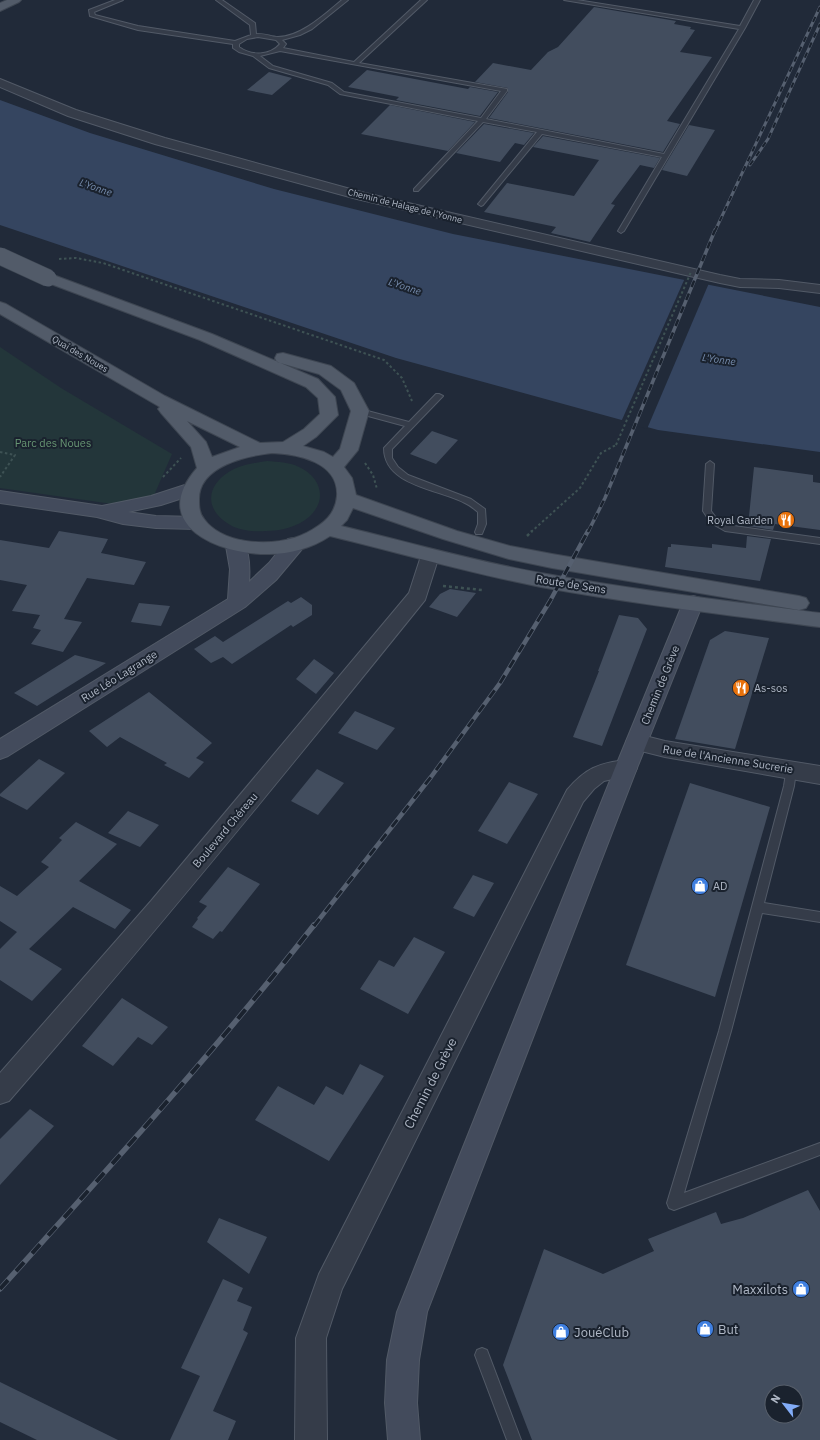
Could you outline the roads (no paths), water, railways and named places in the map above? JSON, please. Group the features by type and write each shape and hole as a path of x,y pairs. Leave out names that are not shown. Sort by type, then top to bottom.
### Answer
{"main road":[{"path":"2,7 15,0"},
{"path":"0,256 48,278 206,337 312,383 326,397 329,415 310,433 287,448"},
{"name":"Quai des Noues","path":"0,307 159,400"},
{"path":"206,337 325,370 348,387 360,411 350,450 334,467"},
{"path":"159,400 256,448"},
{"path":"159,400 200,446 206,469"},
{"path":"256,448 287,448 305,451 321,458 334,467 345,482 347,499 340,515 326,529 312,538 295,544 276,548 255,548 236,546 213,536 196,523 190,512 188,501 191,489 206,469 220,460 256,448"},
{"path":"98,511 154,501 191,489"},
{"path":"0,497 98,511 123,518 156,522 196,523"},
{"name":"Route de Sens","path":"347,499 450,535 510,552 552,561 820,607"},
{"name":"Route de Sens","path":"326,529 427,566 542,580 693,603 820,620"},
{"name":"Rue Léo Lagrange","path":"0,750 238,602 262,584 276,569 295,544"},
{"path":"236,546 240,568 238,602"},
{"name":"Chemin de Grève","path":"404,1440 401,1403 403,1360 412,1312 626,768 693,603"}],"street":[{"name":"Chemin de Halage de l'Yonne","path":"0,84 72,113 160,141 362,196 720,279 740,283 779,284 820,289"},
{"name":"Boulevard Chéreau","path":"0,1092 64,1021 216,843 418,595 427,566"},
{"name":"Rue de l'Ancienne Sucrerie","path":"637,742 665,749 820,775"},
{"name":"Chemin de Grève","path":"311,1440 311,1338 329,1284 575,796 596,774 626,768"}],"lane":[{"path":"120,0 91,11 93,16 138,28 236,43 243,38 254,36 268,36 278,39 298,34 310,28 345,0"},
{"path":"220,0 253,24 254,36"},
{"path":"355,64 424,0"},
{"path":"567,0 742,28"},
{"path":"621,231 742,28 757,0"},
{"path":"278,39 282,44 279,49"},
{"path":"236,43 236,48 239,51 256,55 269,53 279,49 505,90 482,120 416,190"},
{"path":"256,55 271,67 330,84 342,93 666,156"},
{"path":"481,204 541,131"},
{"path":"439,396 388,448 388,458 395,469 405,477 468,501 482,511 482,524 479,532"},
{"path":"360,411 414,422"},
{"path":"710,464 707,511 714,521 725,528 820,541"},
{"path":"791,770 789,786 725,1031 674,1202 820,1149"},
{"path":"757,907 820,917"},
{"path":"482,1355 514,1440"}],"water":[{"name":"L'Yonne","path":"0,100 90,133 274,189 453,234 820,307 820,452 658,430 396,358 0,225"}],"railway":[{"path":"715,231 820,7"},
{"path":"750,165 768,139 820,24"},
{"path":"588,532 605,498 715,230"},
{"path":"314,926 431,777 500,683 550,601 588,531"},
{"path":"0,1289 199,1064 314,925"}],"place":[{"name":"Royal Garden","path":"786,520"},
{"name":"As-sos","path":"741,688"},
{"name":"AD","path":"700,886"},
{"name":"Maxxilots","path":"801,1289"},
{"name":"But","path":"705,1329"},
{"name":"JouéClub","path":"561,1332"}],"park label":[{"name":"Parc des Noues","path":"53,443"}]}
